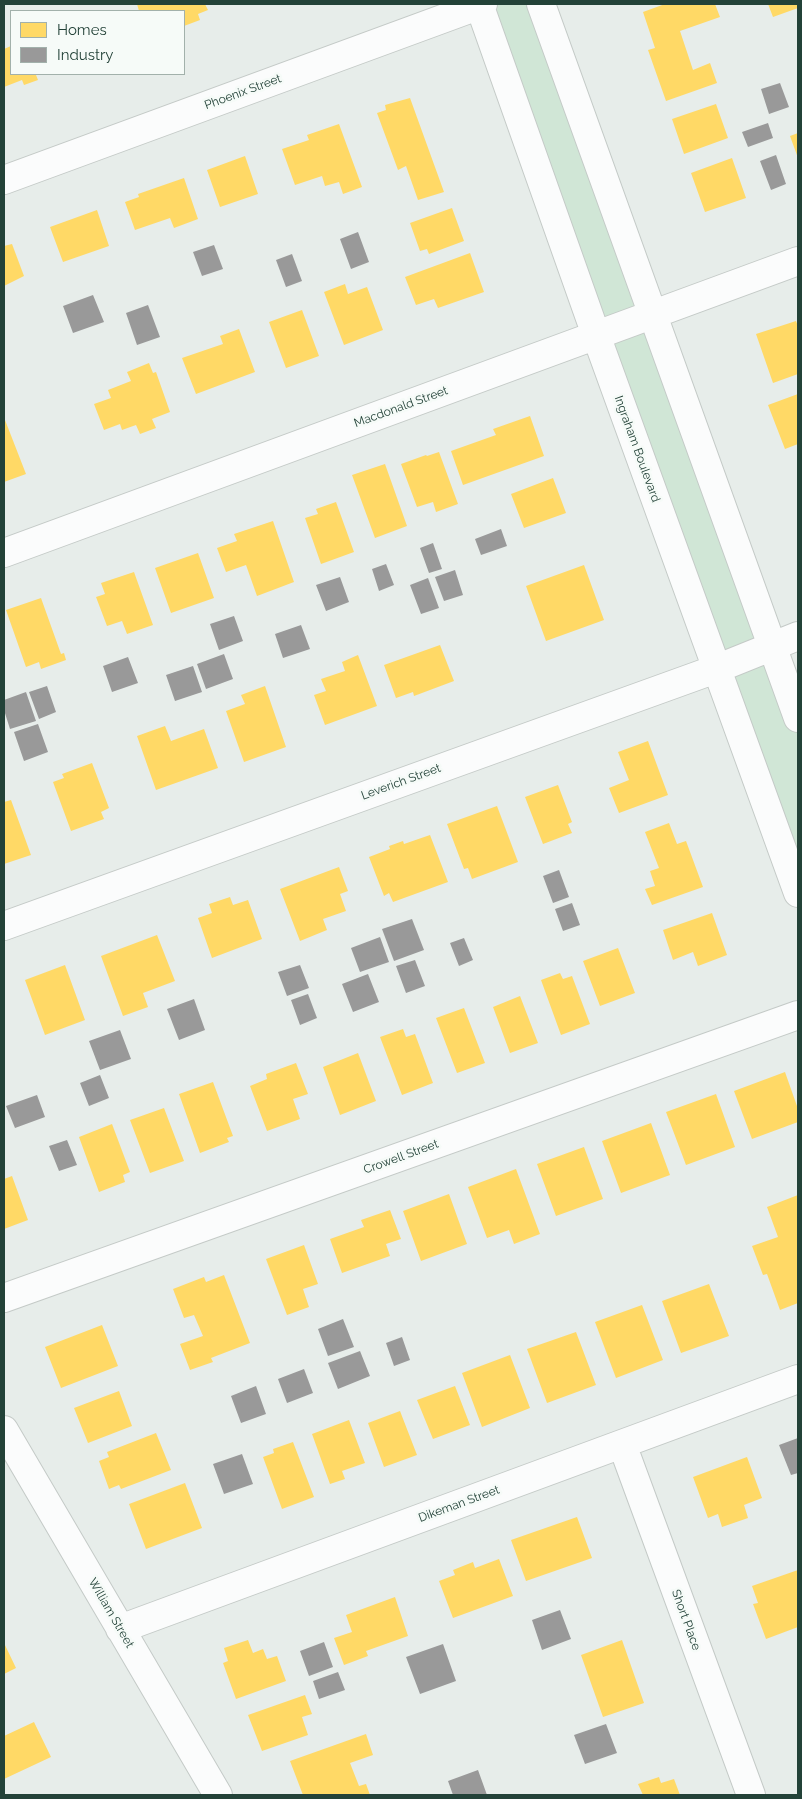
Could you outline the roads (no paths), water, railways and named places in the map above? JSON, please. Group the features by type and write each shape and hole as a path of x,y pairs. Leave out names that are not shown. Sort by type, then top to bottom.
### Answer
{"street":[{"name":"Phoenix Street","path":"4,180 480,4"},
{"name":"Ingraham Boulevard","path":"480,4 596,335 798,893"},
{"path":"541,4 798,718"},
{"name":"Macdonald Street","path":"4,553 798,261"},
{"name":"Leverich Street","path":"4,926 716,669 798,636"},
{"name":"Crowell Street","path":"4,1298 798,1015"},
{"name":"Dikeman Street","path":"120,1629 798,1379"},
{"name":"William Street","path":"4,1430 218,1795"},
{"name":"Short Place","path":"622,1444 751,1795"}]}
